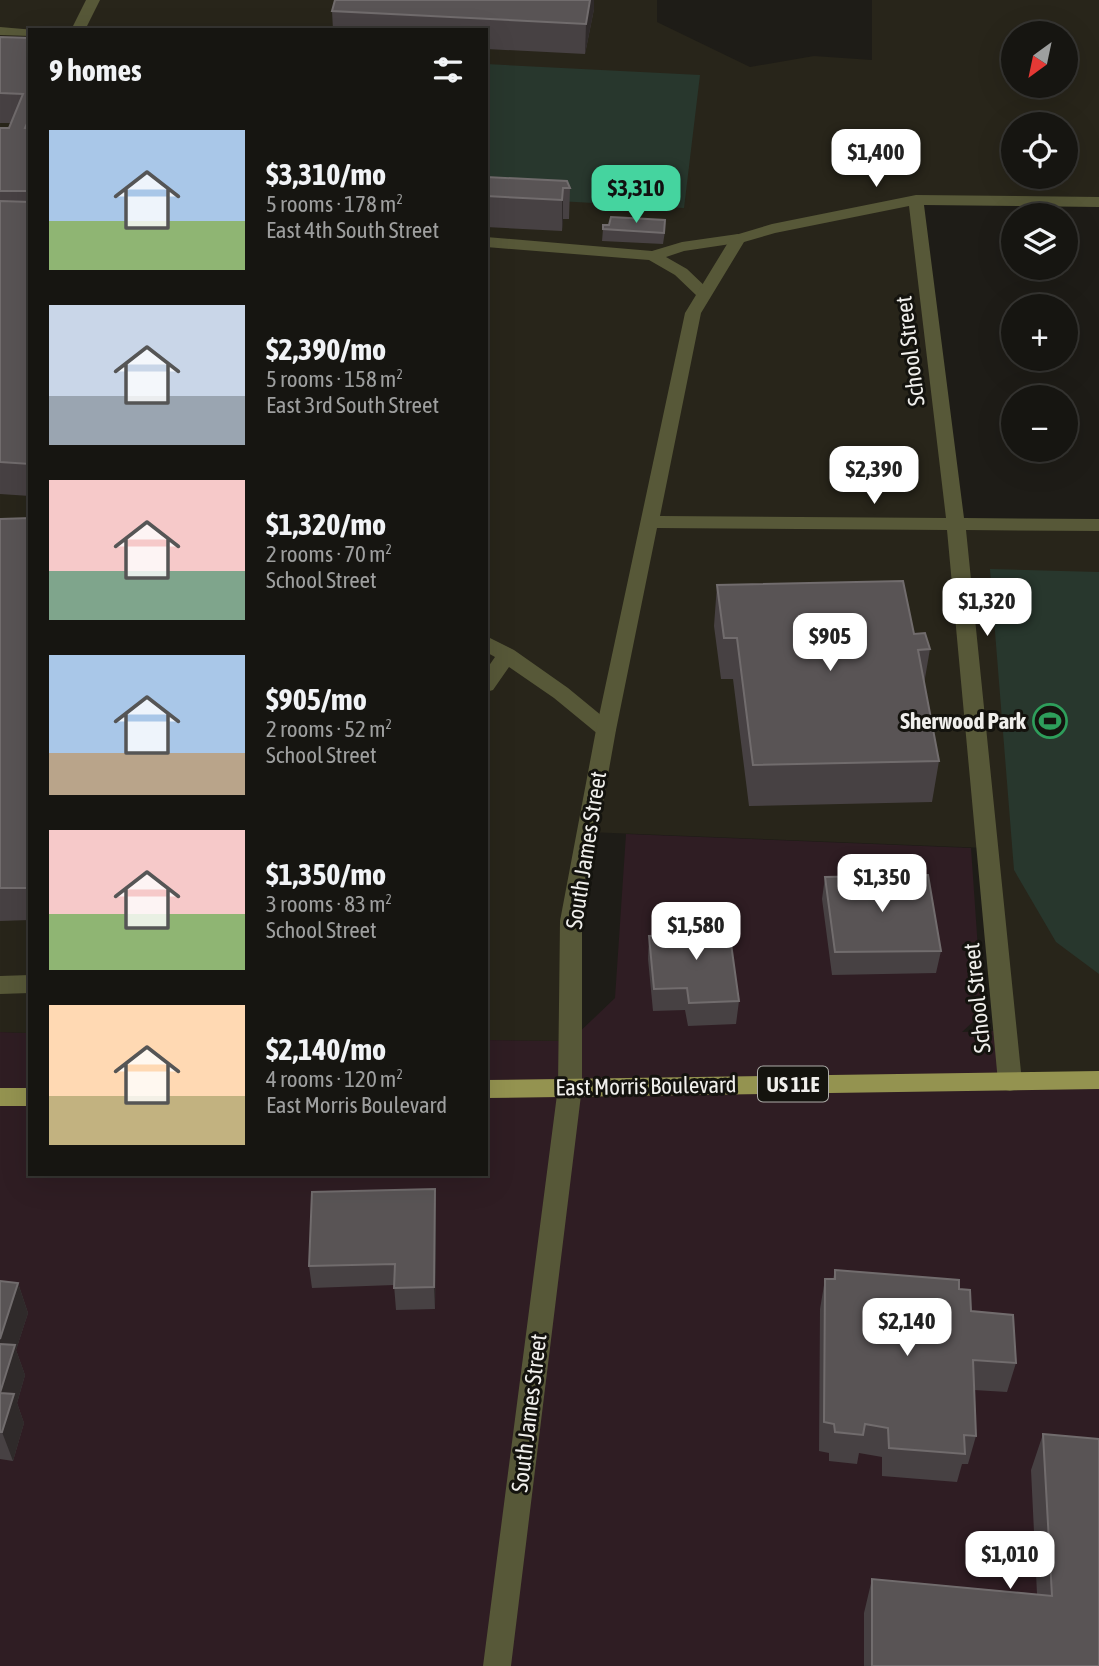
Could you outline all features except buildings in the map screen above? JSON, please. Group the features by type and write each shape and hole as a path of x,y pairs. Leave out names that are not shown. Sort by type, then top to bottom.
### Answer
{"main road":[{"name":"East Morris Boulevard","path":"488,1088 1099,1080"},
{"path":"0,1097 28,1097"}],"street":[{"path":"79,28 93,0"},
{"path":"0,31 28,32"},
{"path":"488,242 653,256 682,247 738,239 772,229 916,200 1099,202"},
{"name":"School Street","path":"916,200 956,526 1010,1082"},
{"name":"South James Street","path":"497,1666 570,1087 571,920 606,730 693,313 738,239"},
{"path":"653,256 681,272 703,293"},
{"path":"648,522 1099,525"},
{"path":"488,643 561,693 606,730"},
{"path":"488,682 507,655"},
{"path":"0,985 28,984"}],"shaded area":[{"path":"0,0 657,0 657,22 750,67 814,56 872,60 872,0 1099,0 1099,202 917,200 956,525 1099,525 1099,1080 1010,1082 987,848 588,832 570,1041 488,1040 488,28 28,28 28,1033 0,1032"},
{"path":"626,834 971,848 982,1007 976,1019 962,1032 1099,1027 1099,1666 0,1666 0,1032 28,1033 28,1176 488,1176 488,1040 570,1041 615,998"}],"green space":[{"path":"488,64 700,75 684,208 488,197"},
{"name":"Sherwood Park","path":"990,569 1099,572 1099,974 1056,942 1014,870"}],"place":[{"name":"Sherwood Park","path":"1050,721"}]}
